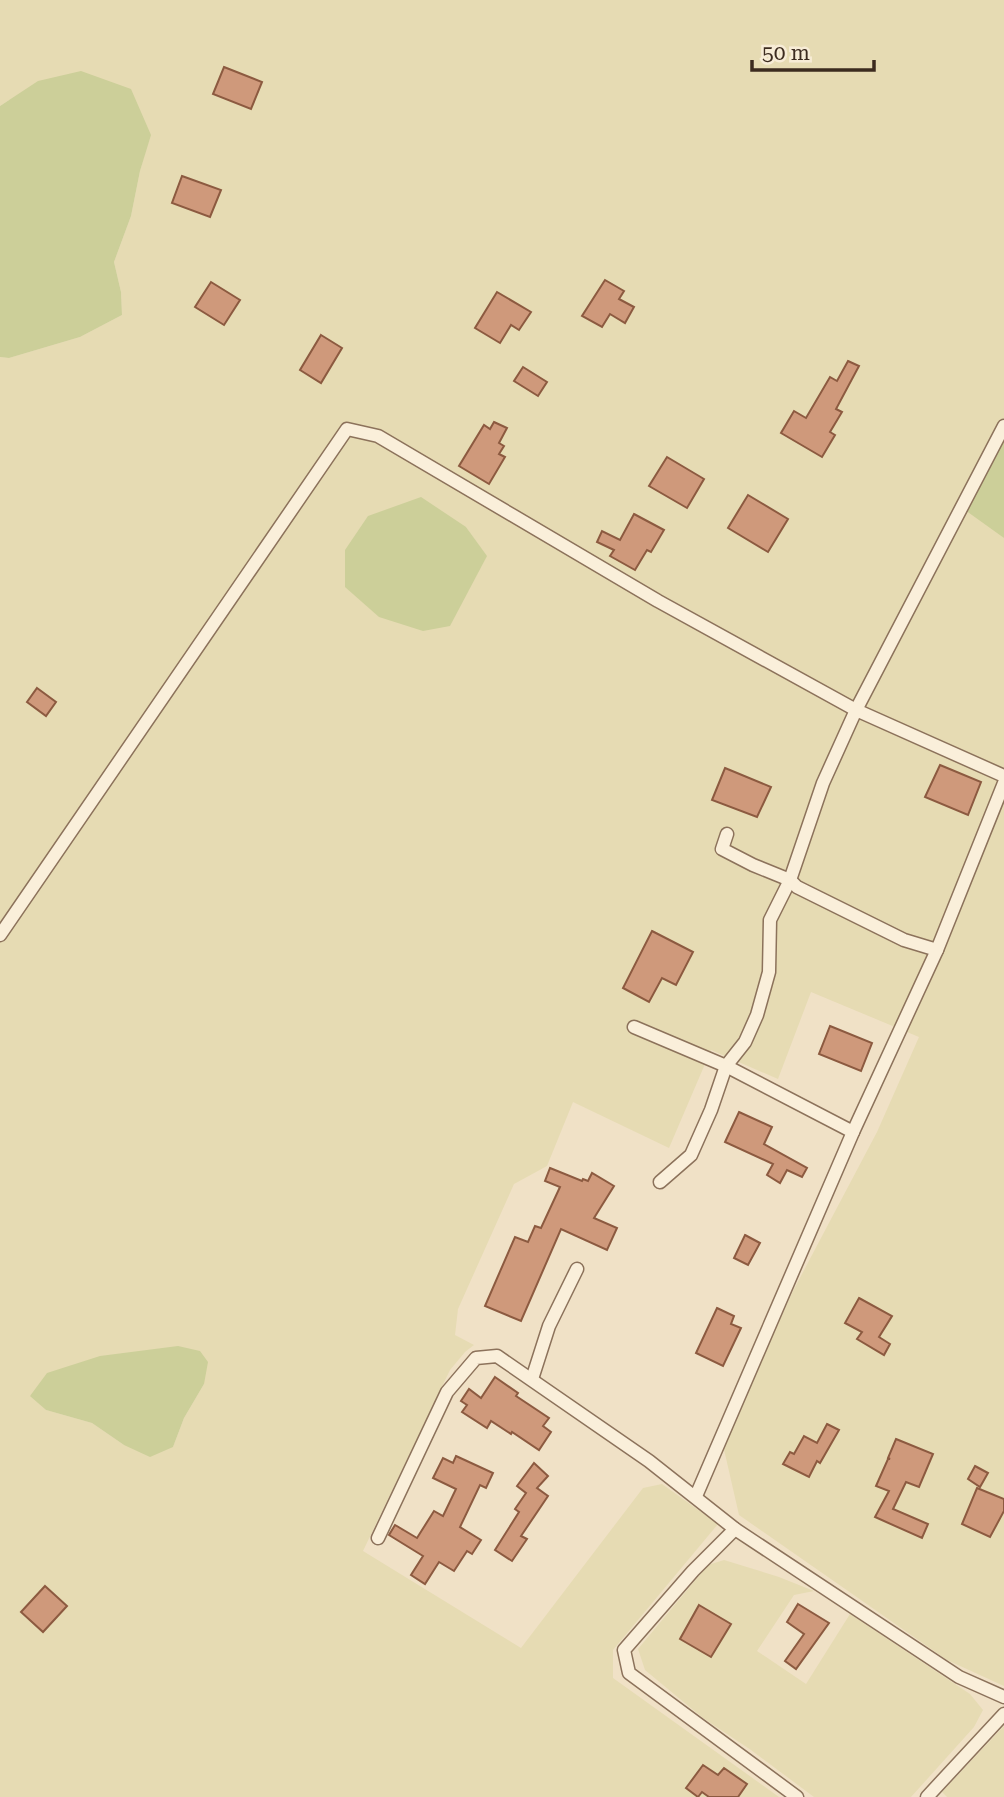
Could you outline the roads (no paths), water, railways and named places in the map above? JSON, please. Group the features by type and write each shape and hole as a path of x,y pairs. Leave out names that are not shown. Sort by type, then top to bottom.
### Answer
{"street":[{"path":"660,1182 691,1155 711,1110 726,1066 745,1042 757,1015 769,972 770,920 790,880 823,783 856,710 1004,426"},
{"path":"0,935 347,429 378,436 658,601 856,710 1004,776"},
{"path":"696,1496 853,1132 937,950 1004,783"},
{"path":"727,834 722,849 790,880 797,887 904,940 937,950"},
{"path":"634,1027 726,1066 853,1132"},
{"path":"532,1379 549,1326 577,1269"},
{"path":"378,1538 447,1392 476,1358 497,1356 696,1496 735,1529 959,1677 1004,1697"},
{"path":"735,1529 693,1571 624,1650 626,1662 629,1674 797,1797"},
{"path":"927,1797 1004,1714"}]}
